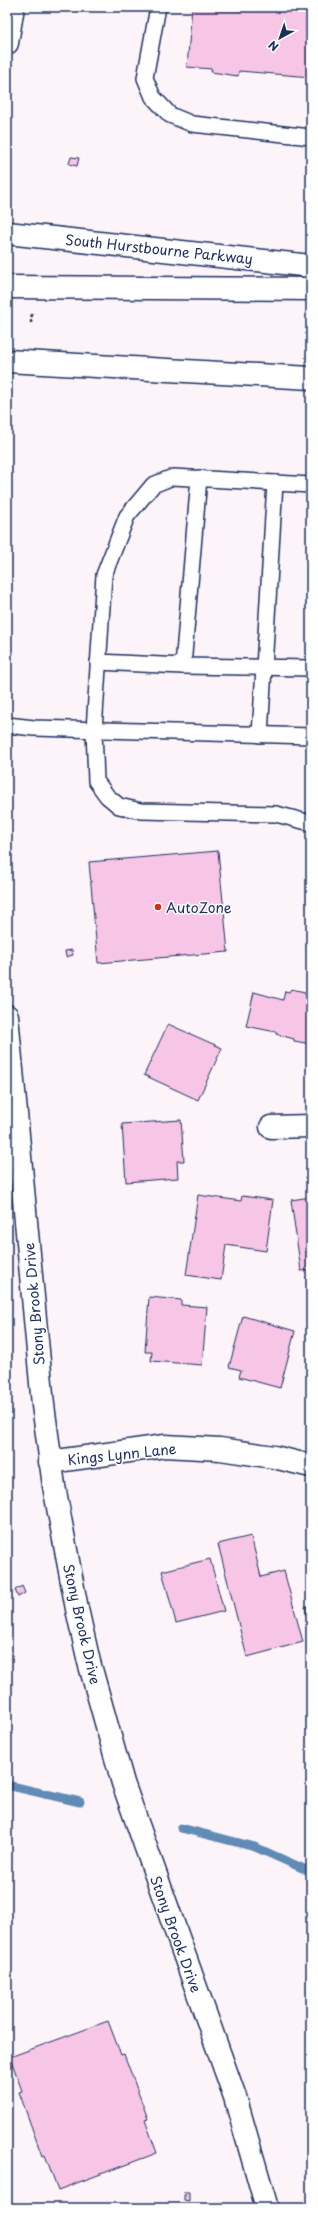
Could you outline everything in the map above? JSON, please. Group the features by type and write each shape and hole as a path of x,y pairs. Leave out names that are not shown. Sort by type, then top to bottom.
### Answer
{"street":[{"path":"7,43 13,7"},
{"name":"South Hurstbourne Parkway","path":"7,233 311,266"},
{"path":"7,287 311,289"},
{"path":"7,361 311,378"},
{"name":"Stony Brook Drive","path":"7,1016 43,1406 50,1462 77,1609 89,1662 123,1783 235,2097 265,2196 266,2208"},
{"path":"271,1127 311,1126"},
{"name":"Kings Lynn Lane","path":"50,1462 165,1446 220,1449 274,1457 311,1466"}],"lane":[{"path":"158,7 145,78 153,97 170,115 192,124 311,137"},
{"path":"311,485 173,477 153,485 127,516 104,575 94,730 96,781 107,796 119,806 141,811 276,814 311,823"},
{"path":"183,666 199,478"},
{"path":"260,735 275,483"},
{"path":"98,662 183,666 311,668"},
{"path":"7,725 34,728 311,736"}],"building":[{"path":"192,7 311,7 311,77 239,71 238,76 211,72 212,69 187,67"},
{"path":"71,157 79,158 77,166 69,164"},
{"name":"AutoZone","path":"218,851 228,952 98,963 89,862"},
{"path":"72,950 73,955 66,957 65,951"},
{"path":"291,989 305,992 305,995 311,996 311,1044 294,1041 294,1039 276,1034 276,1032 246,1026 254,992 283,1000 285,991 289,992"},
{"path":"168,1024 222,1048 198,1100 144,1075"},
{"path":"181,1120 184,1161 177,1161 178,1178 126,1182 122,1124"},
{"path":"198,1195 241,1201 242,1196 273,1200 266,1251 226,1245 221,1280 186,1275"},
{"path":"311,1197 311,1270 301,1271 291,1200"},
{"path":"149,1297 181,1300 181,1305 207,1307 202,1365 151,1361 152,1352 145,1352"},
{"path":"243,1316 295,1331 280,1388 239,1377 241,1370 229,1367"},
{"path":"251,1536 261,1577 284,1571 303,1642 247,1657 218,1544"},
{"path":"210,1559 224,1611 176,1623 162,1571"},
{"path":"22,1586 25,1593 18,1597 15,1590"},
{"path":"311,1605 311,1633 305,1607"},
{"path":"108,2021 121,2055 124,2054 148,2119 145,2120 157,2153 58,2190 45,2155 42,2156 19,2092 22,2091 10,2057"},
{"path":"184,2192 189,2192 189,2201 184,2200"}],"waterway":[{"path":"7,1785 80,1802"},
{"path":"181,1828 255,1847 311,1872"}],"place":[{"name":"AutoZone","path":"158,907"}]}
